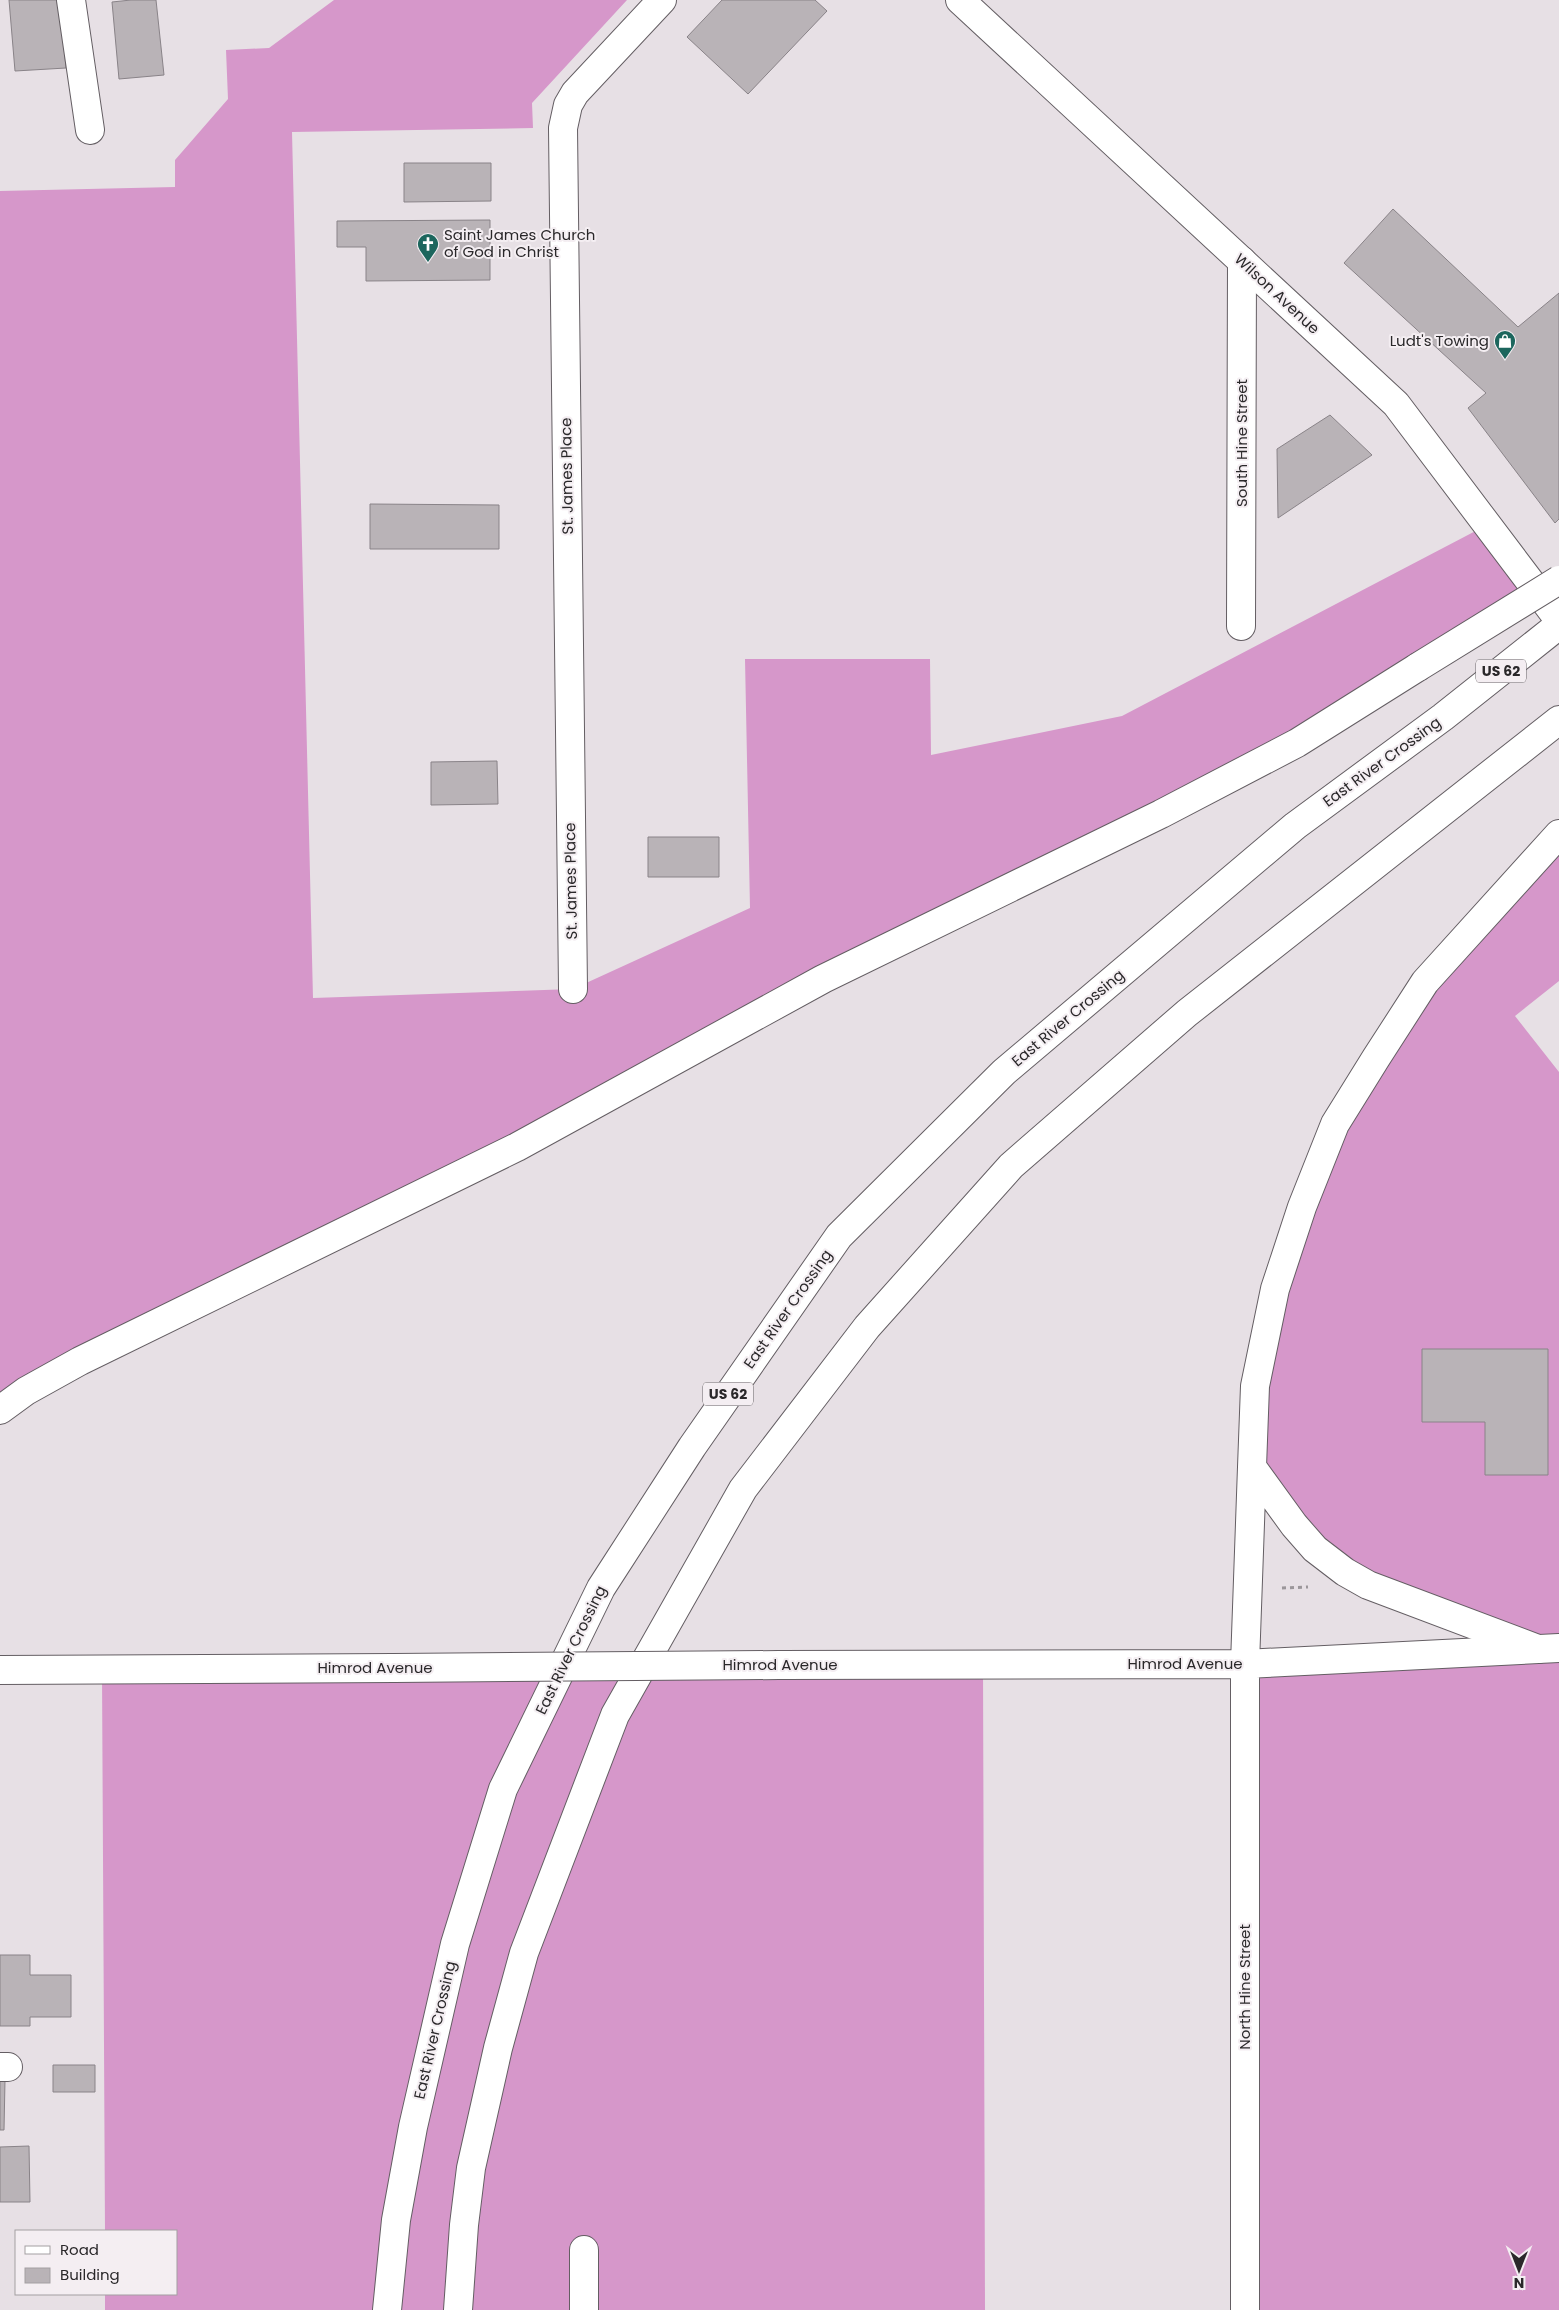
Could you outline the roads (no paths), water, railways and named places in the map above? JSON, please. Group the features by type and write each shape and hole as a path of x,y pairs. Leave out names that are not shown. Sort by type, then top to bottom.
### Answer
{"main road":[{"path":"71,0 90,130"},
{"name":"St. James Place","path":"572,989 563,128 568,105 575,93 662,0"},
{"name":"Wilson Avenue","path":"960,0 1396,404 1559,620"},
{"name":"South Hine Street","path":"1241,626 1242,261"},
{"path":"0,1410 26,1391 80,1361 518,1147 823,979 1161,814 1288,747 1559,580"},
{"name":"East River Crossing","path":"387,2310 396,2220 413,2127 455,1944 503,1789 601,1588 692,1447 839,1236 1004,1072 1295,826 1443,717 1559,625"},
{"path":"458,2310 464,2225 471,2168 498,2048 524,1953 615,1715 743,1489 867,1327 1011,1166 1187,1013 1559,720"},
{"name":"North Hine Street","path":"1245,2310 1245,1664 1255,1386 1275,1288 1302,1207 1336,1124 1424,982 1556,838"},
{"path":"1252,1467 1294,1525 1315,1549 1345,1572 1368,1585 1549,1648"},
{"name":"Himrod Avenue","path":"0,1670 1245,1664 1549,1648"},
{"path":"584,2250 584,2310"}],"place":[{"name":"Saint James Church of God in Christ","path":"428,263"},
{"name":"Ludt's Towing","path":"1505,360"}]}
